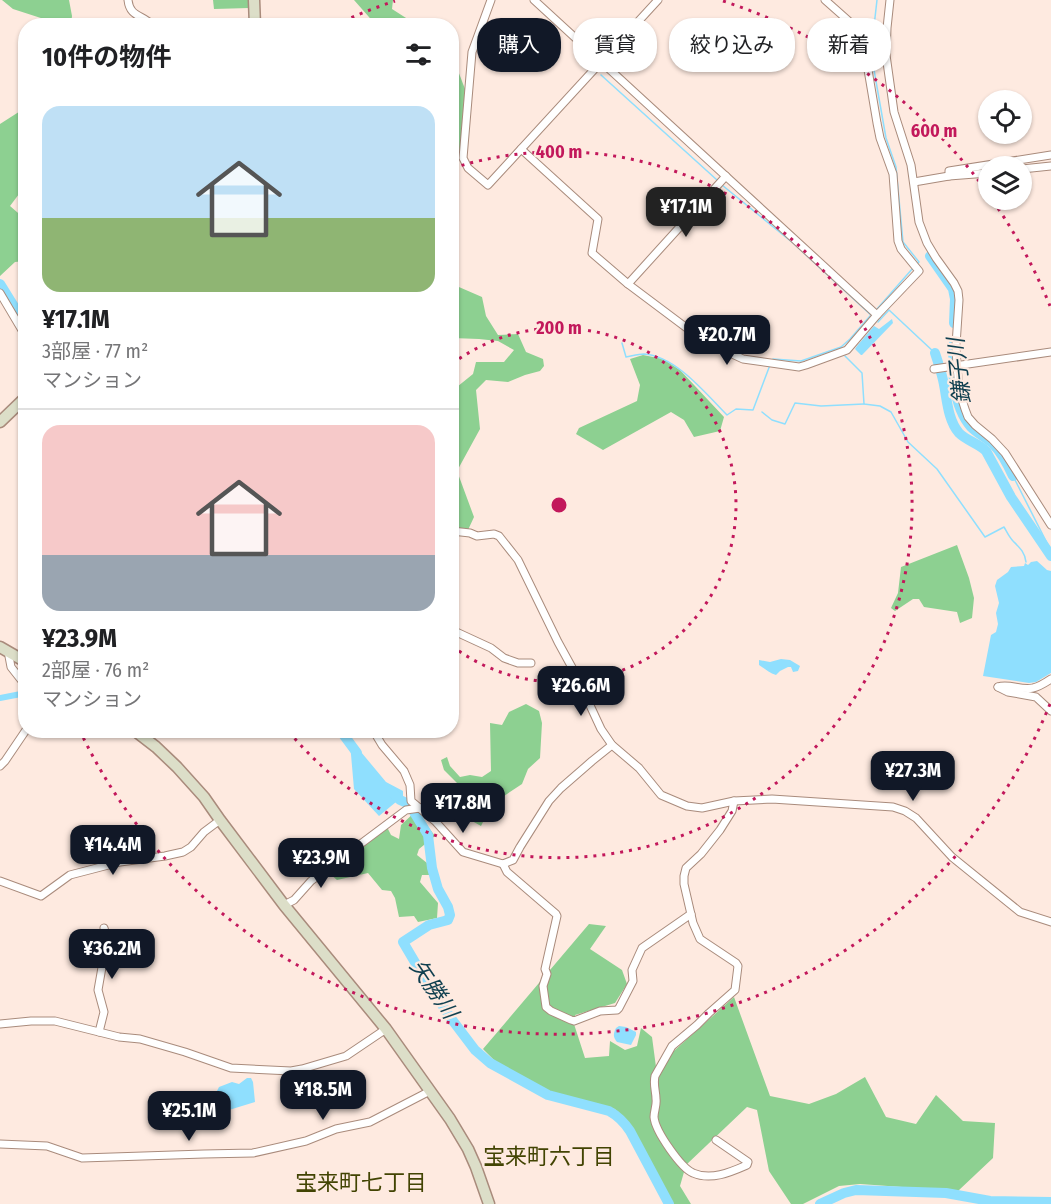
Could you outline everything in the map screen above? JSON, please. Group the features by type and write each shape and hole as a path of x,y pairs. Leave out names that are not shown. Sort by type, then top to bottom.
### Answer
{"street":[{"path":"128,0 130,9 142,18"},
{"path":"254,0 255,18"},
{"path":"491,0 472,52 463,158 468,168 488,185 592,72"},
{"path":"534,0 573,35"},
{"path":"641,18 658,0"},
{"path":"521,148 598,219 592,253 628,284 704,341 737,357 799,367 847,350 919,271 901,249 898,241 893,174 877,123 866,58 867,35 825,0"},
{"path":"890,0 887,28 888,70 894,112 914,182 916,207 922,231 936,258 949,274 958,291 956,345 959,390 968,417 1005,453 1051,525"},
{"path":"614,72 877,315"},
{"path":"949,176 949,171 1051,155"},
{"path":"1032,169 1051,166"},
{"path":"914,182 978,174"},
{"path":"628,284 726,176"},
{"path":"0,293 18,323"},
{"path":"934,369 1051,352"},
{"path":"0,422 18,405"},
{"path":"459,532 477,536 494,534 499,536 518,560 579,681 596,720 612,745 639,768 661,795 687,806 702,808 734,801 772,799 893,807 916,818 952,857 1020,912 1051,922"},
{"path":"459,633 491,648 504,658 518,663 531,663"},
{"path":"4,649 18,657"},
{"path":"4,649 18,679"},
{"path":"1051,679 1030,689 998,687 1008,692 1036,697 1051,711"},
{"path":"0,765 21,738"},
{"path":"144,738 188,778 204,797 284,905 407,1056 468,1149 489,1204"},
{"path":"378,738 401,766 410,784 411,801 435,821 463,852 503,864 513,860 549,801 592,760 612,745"},
{"path":"716,1140 748,1162 747,1165 716,1176 694,1174 669,1148 657,1127 654,1117 656,1099 654,1087 655,1076 672,1046 735,990 738,966 700,939 696,932 684,884 686,868 701,854 720,830 732,811 734,801"},
{"path":"284,905 294,900 311,881 406,810 420,808"},
{"path":"0,880 41,896 70,875 120,862 183,852 220,820"},
{"path":"503,864 507,872 557,916 545,969 547,974 543,986 545,1003 548,1009 571,1020 600,1011 617,1010 633,981 632,970 642,948 691,914"},
{"path":"99,1032 104,1012 98,990 107,939 104,928"},
{"path":"0,1024 55,1021 119,1037 149,1041 231,1068 291,1071 346,1056 386,1029"},
{"path":"0,1144 47,1146 82,1158 253,1154 306,1141 336,1129 370,1122 430,1090"}],"green space":[{"path":"2,0 69,0 72,18 41,18 13,9"},
{"path":"213,0 250,0 249,8 214,9"},
{"path":"354,0 393,0 392,9 406,18 370,18"},
{"path":"459,73 465,89 459,159"},
{"path":"18,112 18,195 10,206 18,213 18,262 0,276 0,124"},
{"path":"459,287 482,297 486,316 498,335 518,334 526,352 543,359 544,366 540,371 508,382 486,380 476,390 480,429 459,467 459,385 473,374 476,362 504,362 514,350 498,341 459,338"},
{"path":"643,355 663,359 680,370 724,417 720,431 694,437 684,420 671,412 603,450 576,434 579,428 637,401 640,385 630,359"},
{"path":"459,476 474,517 468,530 459,530"},
{"path":"957,545 974,598 972,618 960,623 957,612 924,607 919,599 913,599 895,611 891,608 898,593 901,567"},
{"path":"526,704 539,711 542,723 540,758 528,769 522,784 492,804 481,826 472,821 462,799 460,786 444,770 441,760 447,757 450,766 460,777 470,775 482,777 491,771 490,723 502,725 509,712"},
{"path":"416,811 435,836 419,849 417,855 427,863 430,875 422,875 420,882 438,903 437,918 418,922 414,916 399,917 391,891 382,890 368,873 337,880 329,873 331,869 387,827 391,835 399,839 401,825"},
{"path":"589,924 606,926 590,949 622,970 627,984 615,1003 575,1015 574,1024 585,1058 609,1056 610,1041 625,1050 637,1046 641,1028 652,1037 656,1067 734,997 770,1096 809,1104 836,1094 865,1077 886,1117 916,1124 936,1095 963,1121 995,1123 993,1158 958,1191 860,1184 839,1186 803,1204 791,1204 769,1171 757,1110 747,1107 686,1165 680,1186 691,1204 674,1204 615,1109 548,1091 497,1063 483,1049"}],"water":[{"path":"892,319 893,323 862,355 855,349 874,326 879,329"},
{"path":"1037,561 1051,571 1051,673 1036,682 1029,683 983,676 991,635 996,632 998,624 996,613 999,603 995,586 997,580 1011,567 1024,566 1025,563 1028,565"},
{"path":"781,659 790,660 800,666 798,671 793,672 791,667 788,667 776,675 759,665 759,660 770,662"},
{"path":"351,740 386,782 403,791 403,799 379,816 354,789"},
{"path":"619,1026 636,1032 631,1045 617,1042 614,1032"},
{"path":"251,1078 253,1082 255,1102 213,1112 214,1094 219,1087 232,1082 239,1084"}],"waterway":[{"path":"877,0 871,53 886,138 896,167 903,242 919,262 916,265"},
{"path":"601,75 717,180"},
{"path":"722,185 793,243 872,316"},
{"name":"鎌子川","path":"930,256 953,289 954,323"},
{"path":"877,309 913,268"},
{"name":"矢勝川","path":"0,284 18,313"},
{"path":"878,322 889,310 935,353"},
{"path":"772,360 801,361 841,347 870,316"},
{"name":"鎌子川","path":"954,342 953,375 960,408 971,427 999,451 1013,476"},
{"path":"622,343 626,357 644,354 668,361 690,377 727,415 736,409 753,410 770,365"},
{"name":"鎌子川","path":"935,353 955,427 962,436 986,451 1011,497 1051,556"},
{"path":"845,356 862,373 864,404 880,406 891,412 908,442 937,469 985,537 1004,527 1023,553 1026,562"},
{"path":"762,412 772,420 785,424 795,403 821,406 864,404"},
{"path":"1013,476 1051,551"},
{"path":"0,698 18,695"},
{"name":"矢勝川","path":"346,738 357,753"},
{"name":"矢勝川","path":"391,791 400,800 409,804 428,835 432,868 438,889 450,915 448,920 429,925 403,942 426,981 475,1050 490,1063 548,1095 609,1111 621,1120 630,1131 669,1204"},
{"name":"矢勝川","path":"820,1204 856,1190 946,1193 990,1201 1051,1202"}],"district":[{"name":"宝来町六丁目","path":"549,1156"},
{"name":"宝来町七丁目","path":"361,1182"}]}
